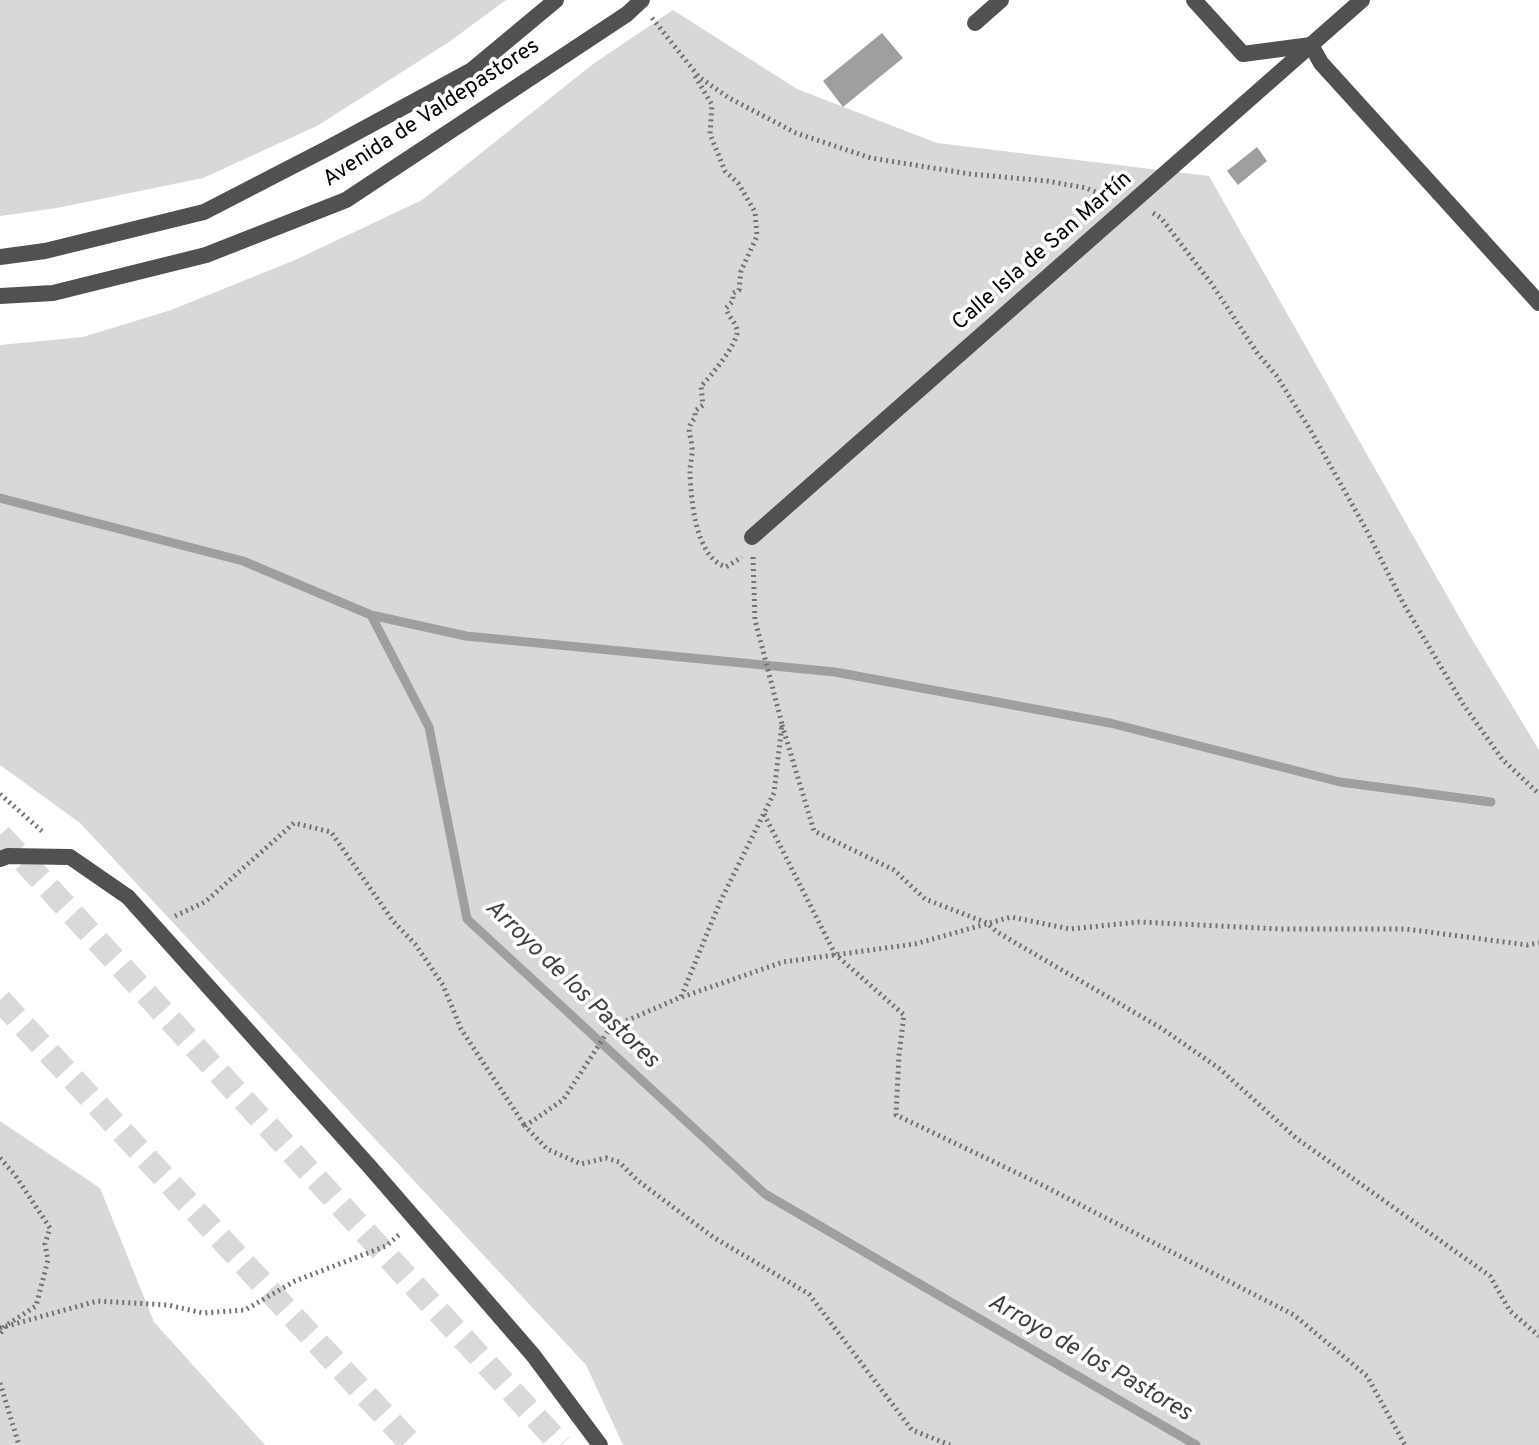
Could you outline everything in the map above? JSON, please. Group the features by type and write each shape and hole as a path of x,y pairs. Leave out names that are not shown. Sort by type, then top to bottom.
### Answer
{"street":[{"name":"Avenida de Valdepastores","path":"0,257 45,251 204,212 472,70 556,0"},
{"path":"975,23 1001,0"},
{"path":"1194,0 1243,54 1311,45 1321,63 1539,303"},
{"name":"Calle Isla de San Martín","path":"752,537 1362,0"},
{"name":"Avenida de Valdepastores","path":"0,296 53,293 206,255 346,200 640,2"},
{"path":"0,859 8,856 70,857 128,897 533,1355 600,1445"}],"path":[{"path":"640,2 699,77 745,107 796,133 871,158 988,177 1047,181 1086,188 1161,218 1205,274 1311,431 1403,603 1463,704 1502,759 1539,794"},
{"path":"686,62 712,105 710,134 725,171 749,199 758,227 750,255 741,271 739,290 733,293 733,301 726,308 726,314 737,327 738,336 714,374 701,386 703,405 695,411 688,432 692,447 692,500 699,535 717,564 726,567 734,560 753,553 755,620 814,831 894,870 925,899 987,923 997,932 1161,1028 1220,1069 1296,1138 1490,1276 1510,1311 1539,1336"},
{"path":"681,997 720,902 774,793 782,724 778,709"},
{"path":"0,794 70,857"},
{"path":"764,814 835,954 904,1015 896,1115 1038,1183 1294,1315 1367,1376 1405,1445"},
{"path":"165,920 205,902 294,823 331,832 393,921 415,944 443,985 461,1029 525,1126 547,1149 581,1164 606,1158 619,1162 637,1180 713,1237 809,1294 912,1430 950,1445"},
{"path":"525,1126 563,1100 610,1028 681,997 783,962 915,944 1011,917 1070,929 1139,922 1281,929 1406,929 1527,945 1539,943"},
{"path":"0,1158 50,1228 45,1244 48,1260 36,1306 2,1327 0,1334"},
{"path":"2,1327 97,1301 168,1305 203,1313 245,1310 295,1281 386,1246 415,1220"},
{"path":"0,1383 19,1445"}],"shaded area":[{"path":"0,0 506,0 449,42 317,126 203,178 57,208 0,216"},
{"path":"673,10 797,89 937,143 1209,176 1470,636 1539,750 1539,1445 623,1445 586,1365 80,823 0,765 0,345 83,337 171,310 295,260 422,200 593,64"},
{"path":"882,33 903,58 843,107 823,81"},
{"path":"1257,147 1267,161 1238,185 1227,171"},
{"path":"0,1121 100,1188 154,1322 265,1445 0,1445"}],"waterway":[{"name":"Arroyo de los Pastores","path":"0,498 243,561 371,615 429,727 467,919 765,1194 1196,1445"},
{"path":"371,615 466,636 835,672 1110,723 1340,782 1491,802"}],"tunnel":[{"path":"0,835 561,1445"},
{"path":"0,1000 412,1445"}]}
